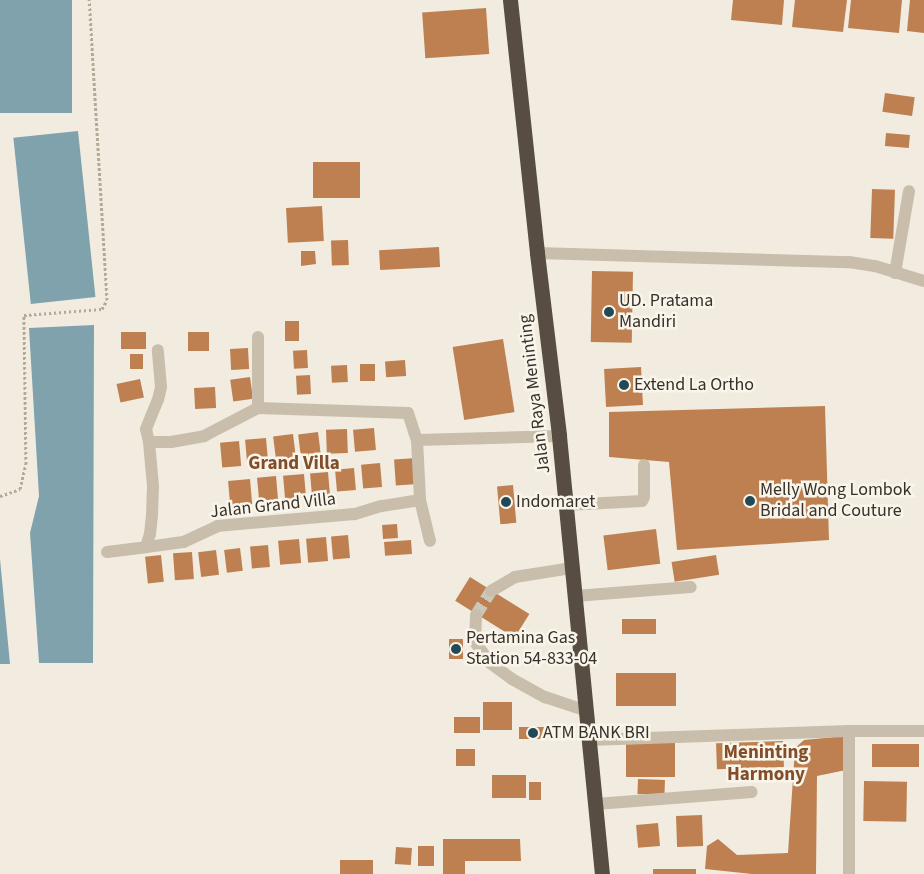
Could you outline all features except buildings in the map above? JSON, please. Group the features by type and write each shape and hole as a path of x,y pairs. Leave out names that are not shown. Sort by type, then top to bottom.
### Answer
{"highway":[{"name":"Jalan Raya Meninting","path":"510,0 559,436 602,874"}],"street":[{"path":"895,273 910,191"},
{"path":"537,253 849,262 875,266 924,281"},
{"path":"258,337 258,408"},
{"path":"146,547 150,534 153,486 146,429 158,400 161,387 158,350"},
{"path":"149,442 171,442 204,436 258,408 402,412 408,414 417,440 420,500 430,540"},
{"path":"417,440 559,436"},
{"path":"566,505 642,501 644,497 644,465"},
{"name":"Jalan Grand Villa","path":"107,552 183,542 218,526 354,514 381,506 420,500"},
{"path":"491,591 515,577 572,568"},
{"path":"575,596 691,587"},
{"path":"476,615 475,642 490,663 512,679 544,697 587,711"},
{"path":"590,740 849,731 924,731"},
{"path":"849,731 849,874"},
{"path":"596,804 752,792"}],"path":[{"path":"0,496 20,489 26,464 24,315 102,309 107,300 89,0"}],"water":[{"path":"0,0 72,0 72,113 0,113"},
{"path":"78,131 95,297 31,304 13,138"},
{"path":"94,325 93,663 39,663 30,533 39,496 29,328"},
{"path":"0,559 10,664 0,664"}],"tunnel":[{"path":"476,615 491,591"}],"place":[{"name":"UD. Pratama Mandiri","path":"609,312"},
{"name":"Extend La Ortho","path":"624,385"},
{"name":"Melly Wong Lombok Bridal and Couture","path":"750,501"},
{"name":"Indomaret","path":"506,502"},
{"name":"Pertamina Gas Station 54-833-04","path":"456,649"},
{"name":"ATM BANK BRI","path":"533,733"}],"district":[{"name":"Grand Villa","path":"294,464"},
{"name":"Meninting Harmony","path":"766,764"}]}
